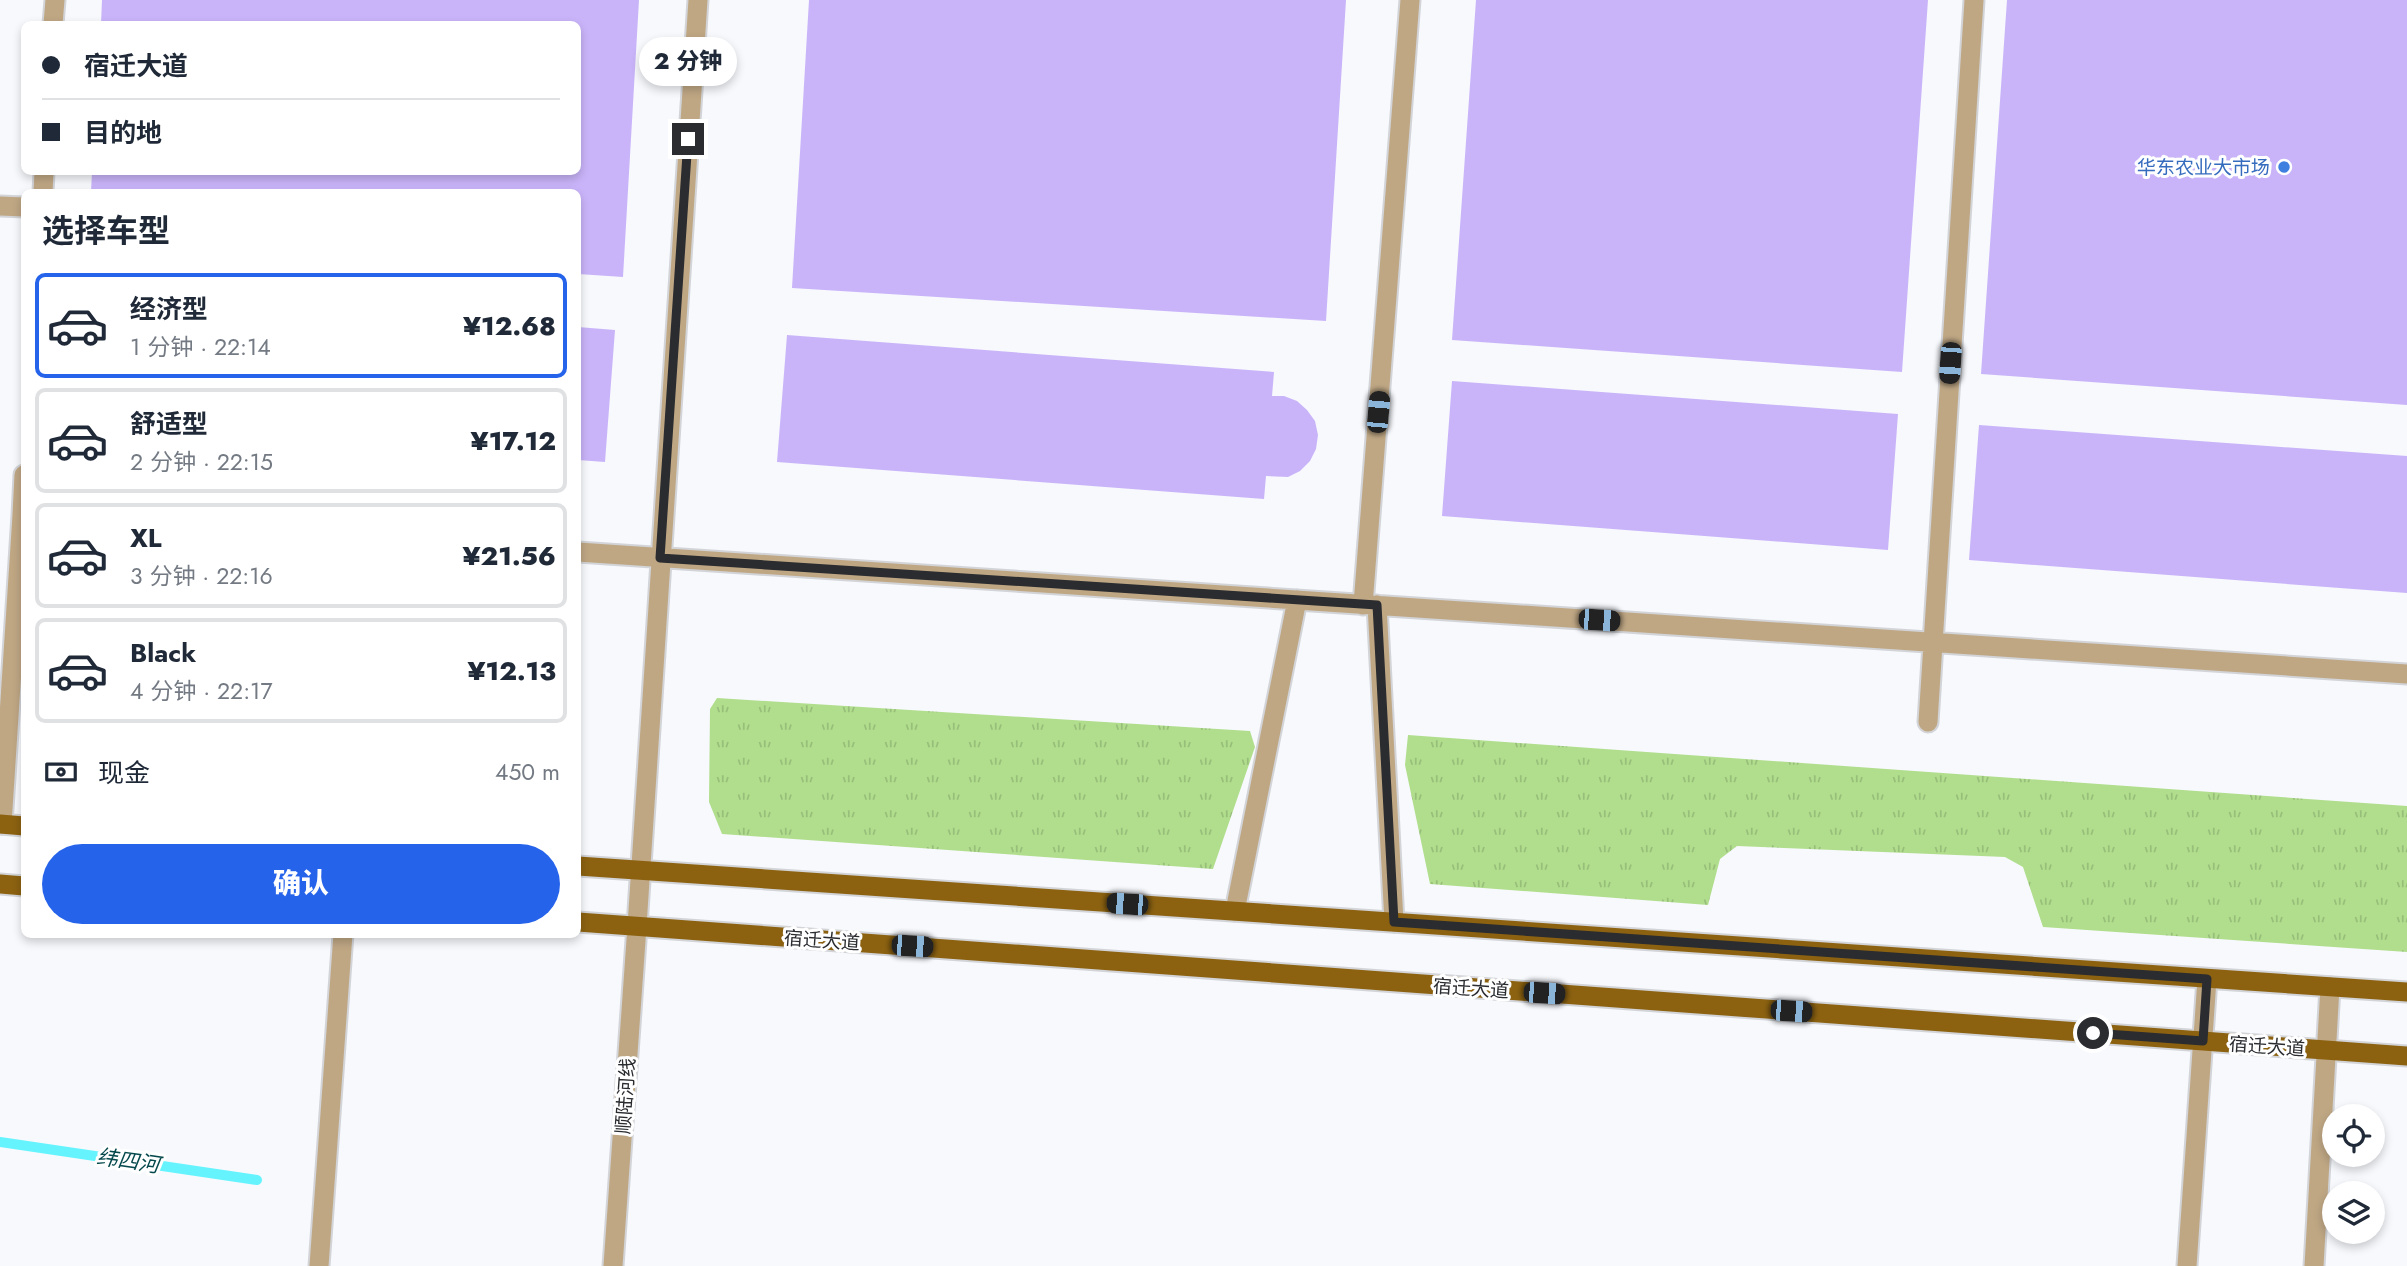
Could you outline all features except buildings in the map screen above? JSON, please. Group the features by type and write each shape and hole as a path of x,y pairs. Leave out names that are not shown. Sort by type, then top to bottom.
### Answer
{"main road":[{"path":"1,824 21,825"},
{"path":"581,866 2407,992"},
{"path":"0,884 21,886"},
{"name":"宿迁大道","path":"581,922 2407,1056"}],"street":[{"path":"53,21 55,0"},
{"name":"顺陆河线","path":"613,1266 698,0"},
{"path":"1394,922 1370,605 1410,0"},
{"path":"1928,722 1974,0"},
{"path":"0,206 21,207"},
{"path":"1,824 21,543"},
{"path":"581,552 2407,674"},
{"path":"1235,911 1297,600"},
{"path":"319,1266 344,938"},
{"path":"2187,1266 2207,979"},
{"path":"2314,1266 2330,987"}],"green space":[{"path":"717,698 1250,731 1255,747 1213,869 722,834 709,802 710,709"},
{"path":"1408,735 2407,806 2407,952 2043,927 2023,867 2005,857 1737,846 1720,859 1708,905 1430,884 1405,765"}],"waterway":[{"name":"纬四河","path":"0,1142 257,1180"}],"place":[{"name":"华东农业大市场","path":"2284,167"}],"route":[{"path":"688,139 660,558 1377,605 1394,922 2207,979 2203,1041 2093,1033"}]}
